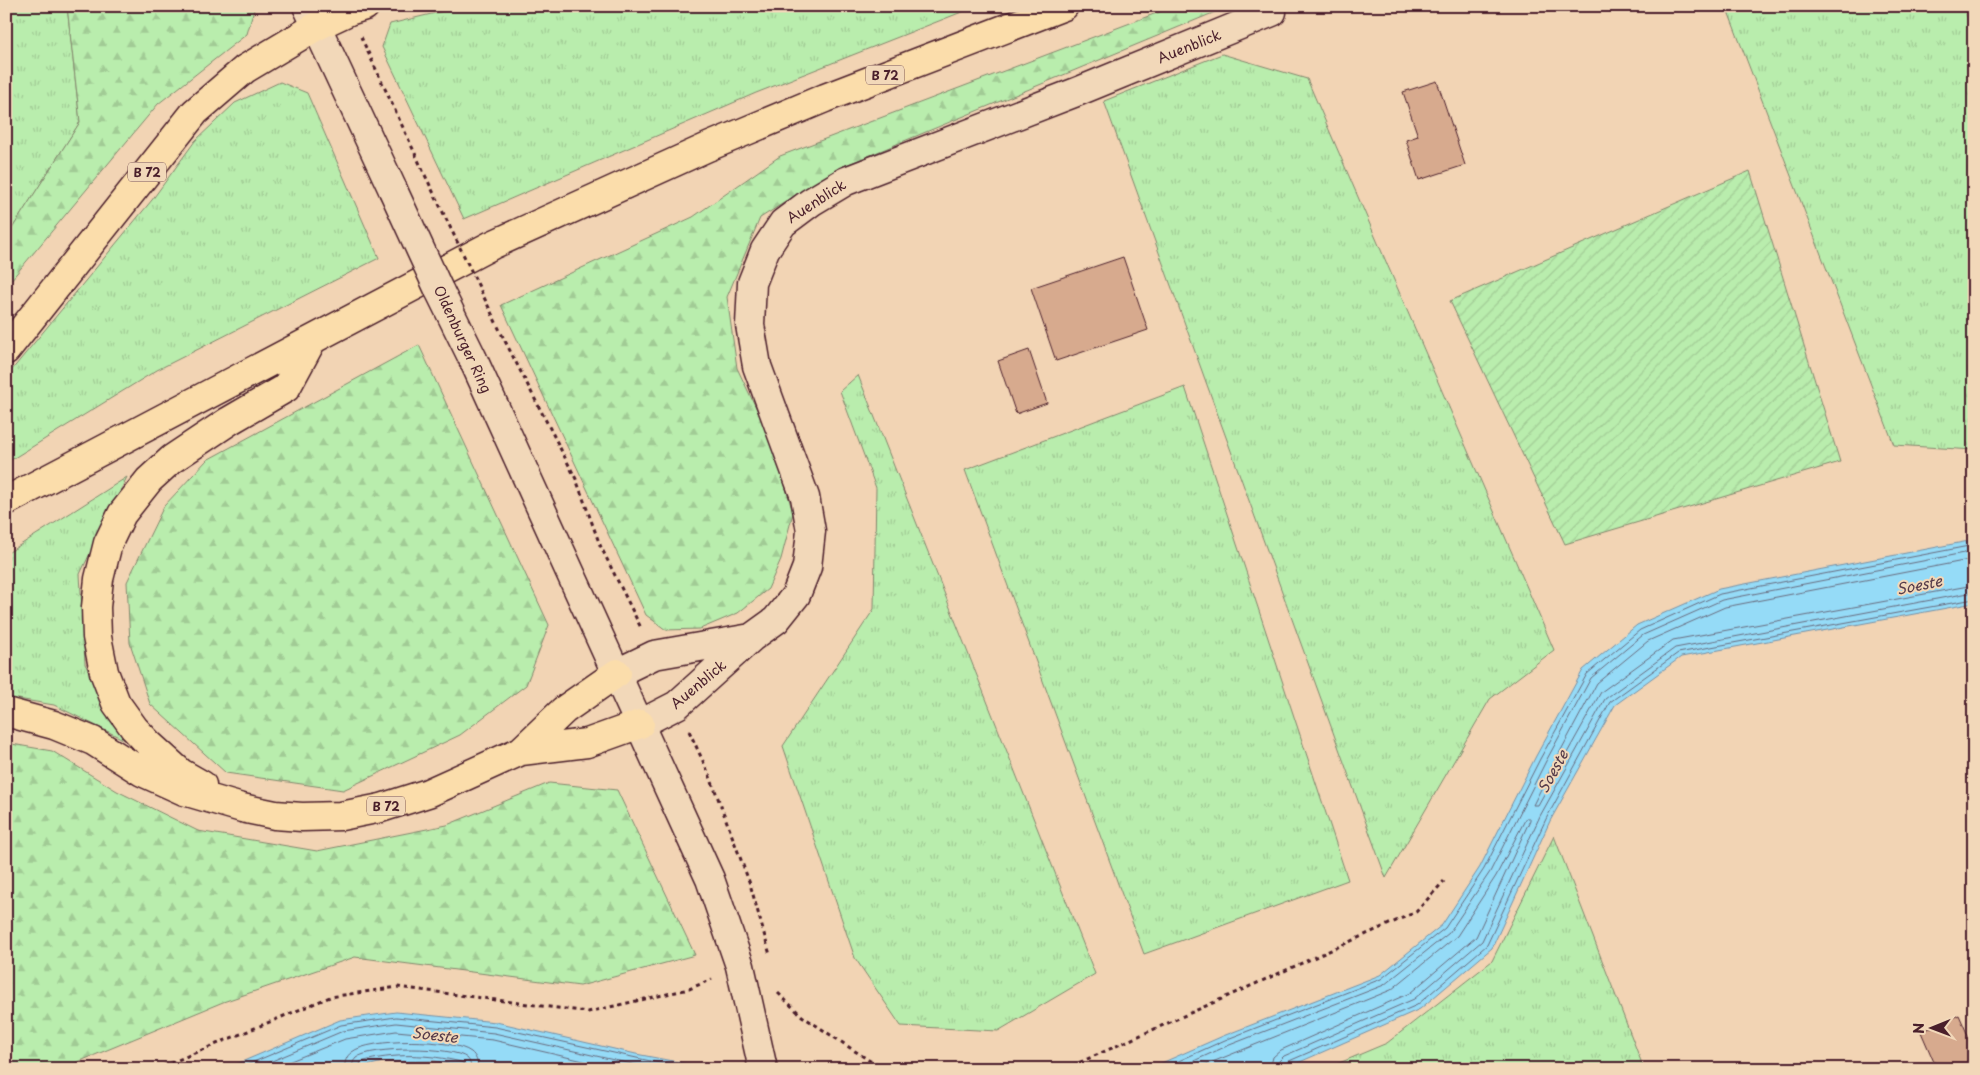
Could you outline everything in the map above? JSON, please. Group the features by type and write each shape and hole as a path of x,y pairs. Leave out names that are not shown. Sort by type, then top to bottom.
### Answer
{"main road":[{"name":"B 72","path":"6,501 492,245 708,147 825,98 1064,6"},
{"path":"312,16 357,9"},
{"name":"B 72","path":"6,350 195,112 245,69 312,16"},
{"path":"242,808 180,772 134,728 116,703 104,672 97,637 96,607 99,579 108,544 122,514 149,480 172,459 229,421 286,388 311,342"},
{"name":"B 72","path":"521,751 564,710 617,673"},
{"name":"B 72","path":"6,712 54,725 92,741 142,772 184,791 242,808 302,817 341,816 381,808 428,793 521,751 587,743 640,724"}],"street":[{"name":"Auenblick","path":"640,724 677,705 751,638 776,620 796,595 807,567 811,530 805,497 756,366 750,325 752,283 765,250 783,223 811,202 846,181 1079,91 1272,12"},
{"name":"Oldenburger Ring","path":"312,16 472,357 710,879 740,966 750,1008"},
{"name":"Auenblick","path":"617,673 654,655 751,638"},
{"path":"750,1008 763,1069"}],"path":[{"path":"357,9 425,174 505,341"},
{"path":"1065,1069 1416,912 1444,881"},
{"path":"156,1069 330,996 398,987 588,1012 689,989 740,966"},
{"path":"750,1008 777,993 802,1016 870,1061 893,1069"}],"green space":[{"path":"6,6 67,6 80,122 6,238"},
{"path":"67,6 255,6 247,34 158,104 6,286 6,238 80,122"},
{"path":"805,6 977,6 756,93 464,219 382,47 390,24 456,8 730,9"},
{"path":"1175,6 1220,6 1220,10 839,168 760,218 727,297 737,368 773,443 793,513 781,559 768,589 738,613 700,629 666,630 646,615 501,305 693,217 780,156"},
{"path":"1726,6 1963,6 1974,35 1974,450 1894,445"},
{"path":"1222,54 1307,79 1554,650 1490,699 1386,878 1104,101"},
{"path":"280,82 307,93 379,258 157,370 6,463 6,377 152,200 195,141 235,103"},
{"path":"1750,171 1840,462 1565,544 1450,301"},
{"path":"419,345 549,625 526,685 460,735 343,790 226,773 150,704 130,643 127,582 164,506 207,460"},
{"path":"858,375 1095,974 998,1031 901,1026 855,958 783,746 874,609 876,488 840,391"},
{"path":"1185,387 1348,880 1144,954 965,470"},
{"path":"127,477 80,574 85,664 125,740 54,705 6,697 6,554"},
{"path":"6,743 52,751 117,791 198,831 317,851 447,825 549,783 617,790 695,955 580,986 355,957 223,1002 61,1069 6,1069"},
{"path":"1554,836 1644,1069 1325,1069 1387,1043 1492,961"}],"water":[{"name":"Soeste","path":"1974,540 1974,603 1681,657 1615,705 1550,821 1492,948 1420,1009 1284,1069 1148,1069 1223,1036 1380,975 1442,925 1480,867 1536,756 1583,670 1637,625 1719,589"},
{"name":"Soeste","path":"396,1012 496,1022 636,1054 714,1069 469,1069 435,1061 383,1062 354,1069 225,1069 340,1020"}],"building":[{"path":"1437,81 1465,165 1419,180 1406,140 1418,136 1403,92"},
{"path":"1123,257 1148,330 1056,361 1031,288"},
{"path":"1029,350 1047,403 1016,414 998,361"},
{"path":"1959,1015 1974,1049 1974,1069 1937,1069 1921,1032"}]}
